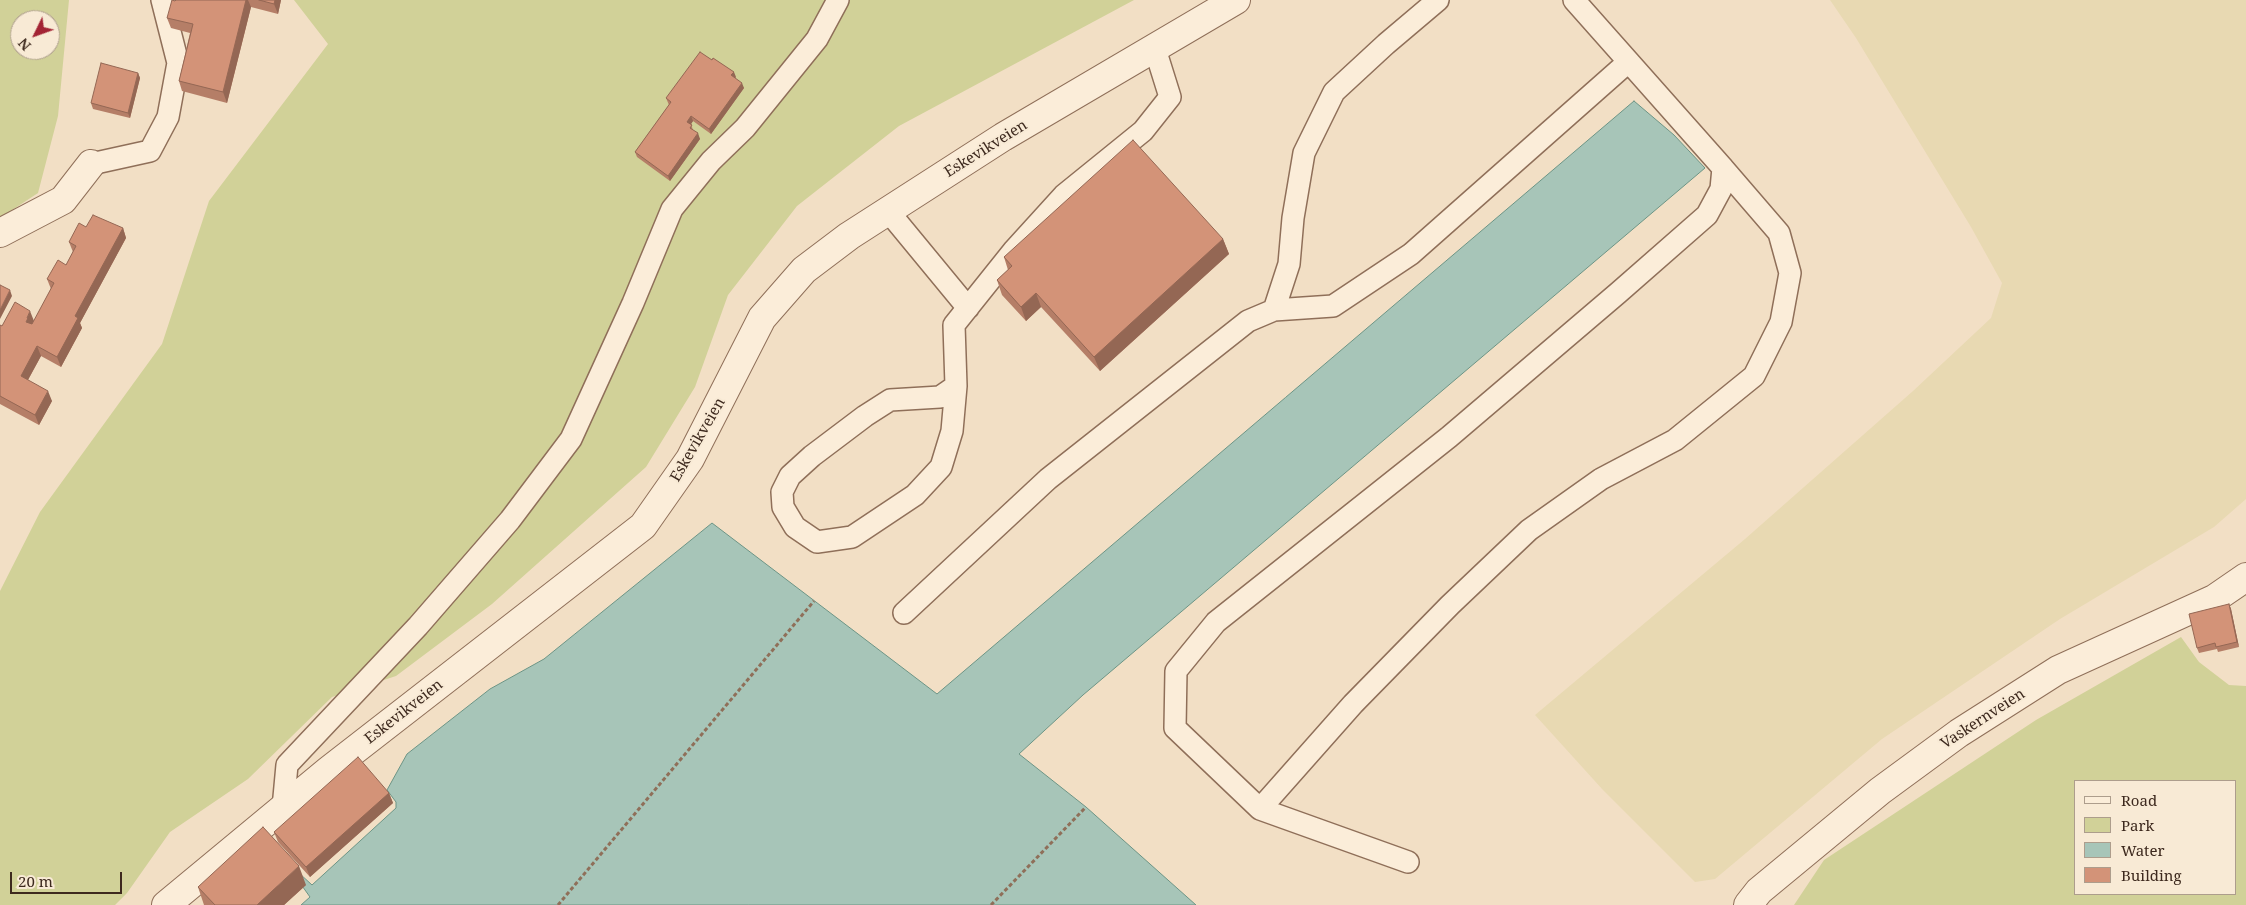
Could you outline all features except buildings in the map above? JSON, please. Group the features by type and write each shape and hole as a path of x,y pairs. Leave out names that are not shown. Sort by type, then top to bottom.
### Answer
{"street":[{"name":"Eskevikveien","path":"166,905 283,808 643,526 690,459 762,318 804,270 849,236 1003,137 1236,0"},
{"path":"0,233 62,200 91,164"},
{"name":"Vaskernveien","path":"1748,905 1759,891 1880,791 1960,733 2058,670 2214,599 2246,577"}],"lane":[{"path":"91,164 150,151 168,117 178,63 162,0"},
{"path":"283,808 287,765 430,612 510,520 571,439 633,303 672,209 711,161 745,128 817,39 838,0"},
{"path":"1274,310 1289,264 1293,218 1304,153 1334,92 1438,0"},
{"path":"1260,808 1353,704 1450,605 1529,530 1601,479 1674,440 1754,376 1781,322 1790,273 1779,233 1723,168 1627,63 1574,0"},
{"path":"956,386 940,396 890,400 865,416 812,456 790,476 782,492 783,507 795,527 817,542 852,537 915,496 941,467 952,432 956,386 954,325 1014,250 1064,195 1143,131 1170,97 1155,49"},
{"path":"904,613 1048,478 1248,321 1274,310 1333,306 1410,254 1627,63"},
{"path":"1408,862 1260,808 1175,728 1176,671 1216,622 1449,437 1618,294 1707,215 1721,189 1723,168"},
{"path":"888,211 968,308"}],"path":[{"path":"558,905 814,601"},
{"path":"991,905 1086,807"}],"shaded area":[{"path":"1830,0 2246,0 2246,499 2214,527 2060,619 1882,739 1715,879 1695,882 1603,790 1535,715 1745,539 1913,391 1991,318 2002,283 1971,227 1856,38"}],"green space":[{"path":"0,0 69,0 58,116 38,193 0,218"},
{"path":"294,0 1134,0 899,126 797,206 728,295 695,387 646,467 492,604 396,676 332,697 248,779 170,832 127,893 115,905 0,905 0,591 40,512 162,344 209,201 328,44"},
{"path":"2181,637 2199,662 2229,685 2246,686 2246,905 1794,905 1824,860 2036,720"}],"water":[{"path":"1634,101 1674,135 1705,168 1083,695 1019,754 1086,807 1196,905 301,905 310,897 295,876 299,873 312,885 396,808 396,802 387,790 407,754 490,689 544,659 712,523 937,694"}]}
